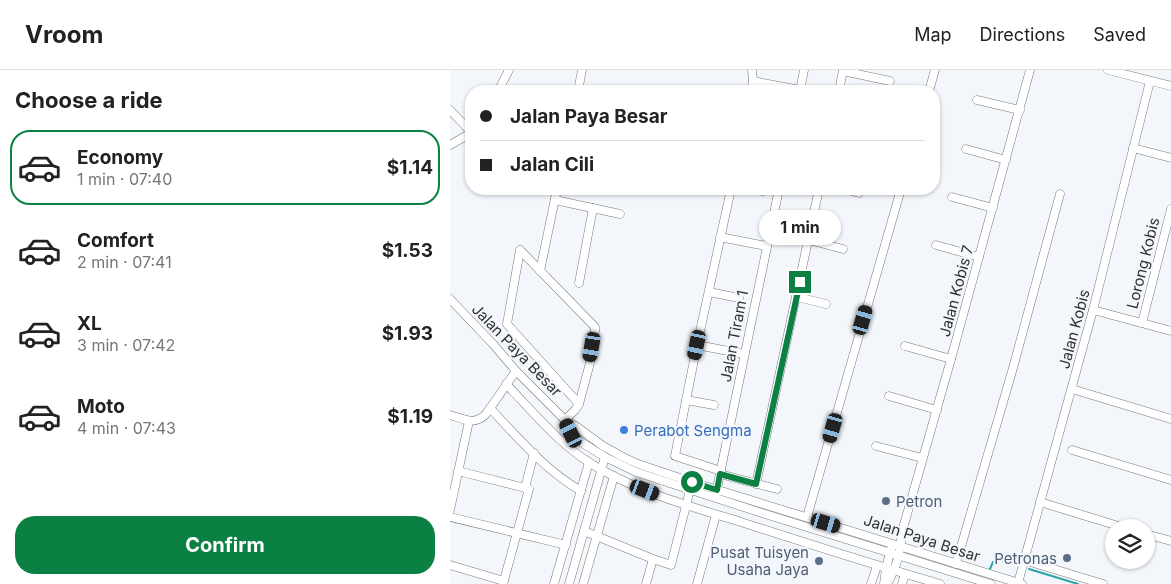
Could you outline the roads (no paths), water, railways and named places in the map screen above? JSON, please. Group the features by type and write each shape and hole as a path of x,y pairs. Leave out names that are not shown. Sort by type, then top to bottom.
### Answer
{"street":[{"path":"579,85 582,70"},
{"path":"752,70 753,85"},
{"path":"801,85 804,70"},
{"path":"931,85 935,70"},
{"name":"Jalan Kobis 7","path":"886,584 937,410 1030,70"},
{"path":"1108,70 1171,86"},
{"path":"840,85 843,71 890,81"},
{"path":"500,85 505,72"},
{"path":"753,81 772,85"},
{"name":"Jalan Kobis","path":"1020,583 1024,560 1093,310 1150,81"},
{"path":"977,100 1020,110"},
{"path":"450,110 465,126"},
{"path":"450,145 465,136"},
{"path":"1134,148 1171,158"},
{"path":"966,149 1006,160"},
{"path":"956,564 1013,368 1060,194"},
{"path":"540,271 556,195"},
{"path":"730,195 675,456 756,484 777,489"},
{"name":"Jalan Tiram 1","path":"716,494 778,195"},
{"path":"756,484 818,195"},
{"path":"808,517 899,195"},
{"path":"952,197 993,208"},
{"path":"555,200 620,214"},
{"path":"580,283 593,208"},
{"name":"Lorong Kobis","path":"1142,323 1171,209"},
{"path":"720,237 766,246"},
{"path":"808,240 843,249"},
{"path":"1162,243 1171,245"},
{"path":"936,245 979,258"},
{"path":"565,420 580,404 590,363 595,327 520,250 507,324 580,404"},
{"path":"708,292 739,298"},
{"path":"797,297 826,304"},
{"name":"Jalan Paya Besar","path":"450,299 516,371 565,420 623,458 691,486"},
{"path":"1093,310 1171,331"},
{"path":"697,345 744,354"},
{"path":"904,346 951,359"},
{"path":"450,416 469,421 481,419 516,371"},
{"path":"506,384 561,440 589,462 614,476 645,490 716,515 940,584"},
{"path":"1072,389 1171,419"},
{"path":"889,396 937,410"},
{"path":"686,400 714,405"},
{"path":"490,408 534,453 566,482 581,491"},
{"name":"Jalan Paya Besar","path":"565,420 571,433 579,441 605,457 636,472 691,486 894,554 992,584"},
{"path":"450,510 469,421"},
{"path":"876,446 922,458"},
{"path":"1072,450 1171,480"},
{"path":"450,565 504,583 518,533 534,453"},
{"path":"569,584 605,457"},
{"path":"554,584 589,462"},
{"path":"458,471 527,489"},
{"path":"583,584 614,476"},
{"path":"584,531 671,565 691,486"},
{"name":"Jalan Paya Besar","path":"716,494 808,517 1020,583"},
{"path":"1040,502 1105,522"},
{"path":"697,584 716,515"},
{"path":"450,517 566,545"},
{"path":"1155,537 1171,542"},
{"path":"646,584 653,559"},
{"path":"1024,560 1103,584"},
{"path":"872,584 877,566"},
{"path":"902,584 905,574"}],"waterway":[{"path":"990,569 993,562 996,561 1014,564"},
{"path":"1029,569 1078,584"}],"place":[{"name":"Perabot Sengma","path":"624,430"},
{"name":"Petron","path":"886,501"},
{"name":"Petronas","path":"1067,558"},
{"name":"Pusat Tuisyen Usaha Jaya","path":"819,561"}]}
